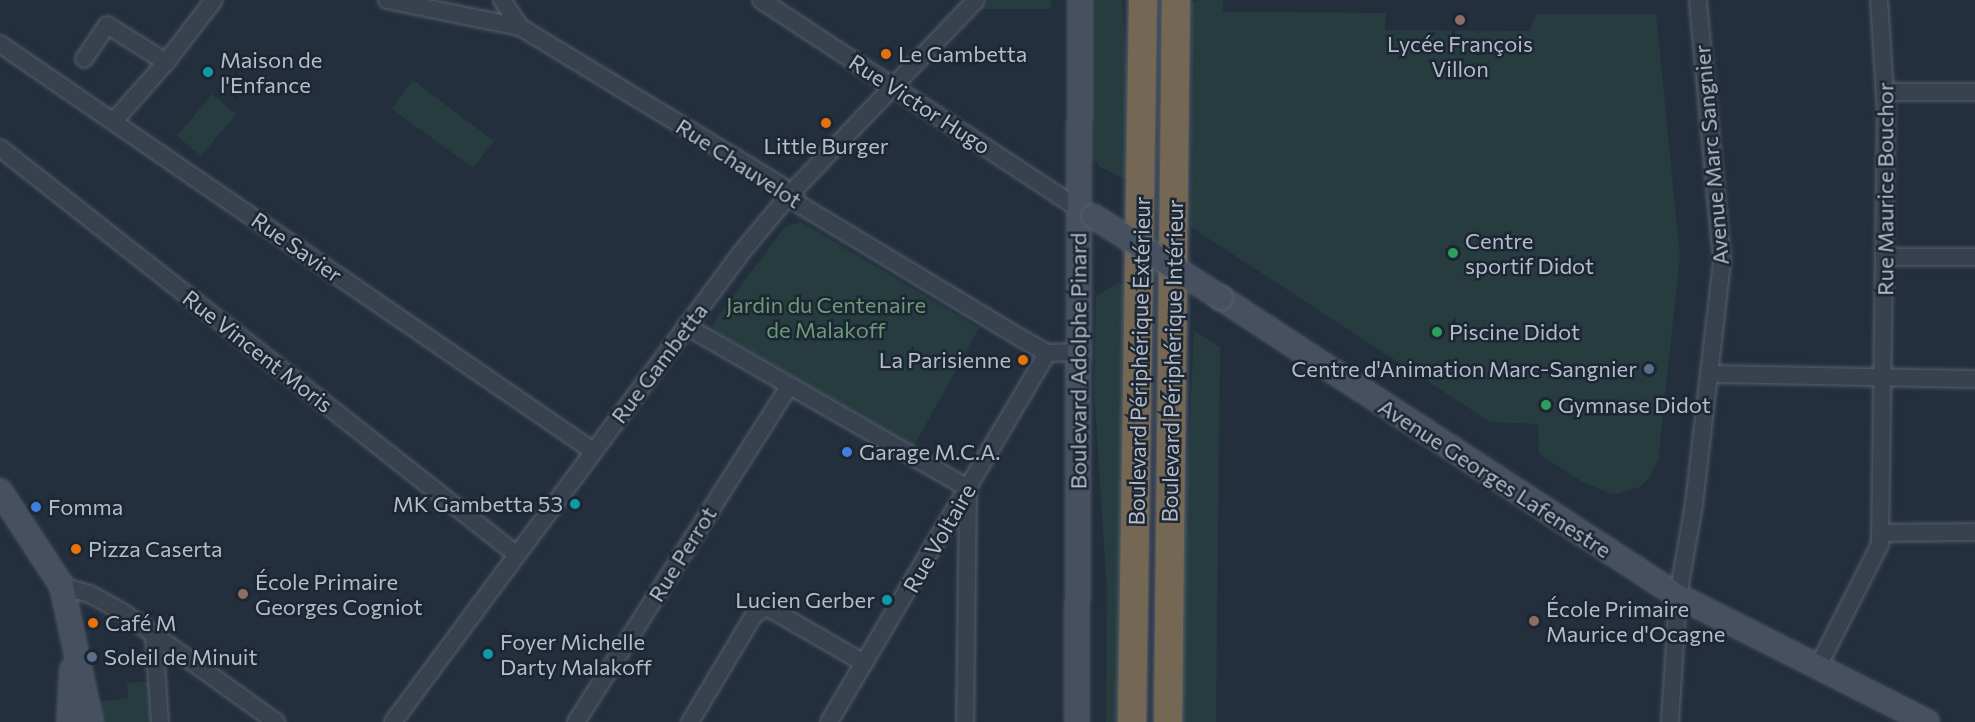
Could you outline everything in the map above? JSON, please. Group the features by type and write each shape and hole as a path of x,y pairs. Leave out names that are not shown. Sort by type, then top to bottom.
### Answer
{"highway":[{"path":"1134,0 1143,31"},
{"name":"Boulevard Périphérique Extérieur","path":"1132,722 1143,0"},
{"name":"Boulevard Périphérique Intérieur","path":"1167,722 1176,0"}],"street":[{"path":"114,121 166,62 214,0"},
{"name":"Rue Chauvelot","path":"387,0 520,27 791,193 802,206 1047,353"},
{"path":"502,0 520,27"},
{"name":"Rue Victor Hugo","path":"761,0 1086,212"},
{"name":"Rue Gambetta","path":"393,722 686,326 791,193 896,87 976,0"},
{"name":"Boulevard Adolphe Pinard","path":"1077,722 1079,352 1086,212 1080,0"},
{"name":"Avenue Marc Sangnier","path":"1670,722 1678,596 1709,374 1722,261 1698,0"},
{"name":"Rue Maurice Bouchor","path":"1818,667 1880,544 1886,92 1879,0"},
{"path":"84,59 107,25 166,62"},
{"name":"Rue Savier","path":"0,44 593,451"},
{"path":"1886,92 1975,92"},
{"name":"Rue Vincent Moris","path":"0,148 516,554"},
{"name":"Avenue Georges Lafenestre","path":"1086,212 1678,596 1927,722"},
{"path":"1885,257 1975,257"},
{"path":"686,326 968,488 965,722"},
{"path":"1047,353 1079,352"},
{"name":"Rue Voltaire","path":"829,722 1047,353"},
{"path":"1709,374 1975,379"},
{"name":"Rue Perrot","path":"576,722 789,386"},
{"path":"0,491 62,586 91,722"},
{"path":"1881,533 1975,532"},
{"path":"62,586 90,594 154,635 276,722"},
{"path":"690,722 754,615 767,607 864,663"},
{"path":"154,635 160,722"},
{"path":"69,722 74,650"}],"green space":[{"path":"989,0 1051,0 1051,9 980,9"},
{"path":"1089,0 1122,0 1127,76 1127,180 1098,166 1097,161 1088,161"},
{"name":"Centre sportif Didot","path":"1198,0 1223,0 1223,12 1386,13 1385,30 1530,31 1536,14 1656,14 1680,256 1658,460 1651,475 1640,487 1613,495 1581,481 1539,454 1538,424 1490,422 1191,227 1192,3"},
{"path":"413,80 494,141 473,168 392,109"},
{"path":"212,94 236,114 201,156 177,136"},
{"name":"Jardin du Centenaire de Malakoff","path":"801,222 979,328 914,446 714,330 713,323 786,226"},
{"path":"1119,282 1123,285 1120,722 1106,722 1107,592 1094,389 1096,296"},
{"path":"1194,330 1220,347 1216,722 1181,722 1179,654"},
{"path":"152,681 155,722 100,722 97,702 128,698 127,683"}],"place":[{"name":"Lycée François Villon","path":"1460,20"},
{"name":"Le Gambetta","path":"886,54"},
{"name":"Maison de l'Enfance","path":"208,72"},
{"name":"Little Burger","path":"826,123"},
{"name":"Centre sportif Didot","path":"1453,253"},
{"name":"Piscine Didot","path":"1437,332"},
{"name":"La Parisienne","path":"1023,360"},
{"name":"Centre d'Animation Marc-Sangnier","path":"1649,369"},
{"name":"Gymnase Didot","path":"1546,405"},
{"name":"Garage M.C.A.","path":"847,452"},
{"name":"MK Gambetta 53","path":"575,504"},
{"name":"Fomma","path":"36,507"},
{"name":"Pizza Caserta","path":"76,549"},
{"name":"École Primaire Georges Cogniot","path":"243,594"},
{"name":"Lucien Gerber","path":"887,600"},
{"name":"École Primaire Maurice d'Ocagne","path":"1534,621"},
{"name":"Café M","path":"93,623"},
{"name":"Foyer Michelle Darty Malakoff","path":"488,654"},
{"name":"Soleil de Minuit","path":"92,657"}]}
